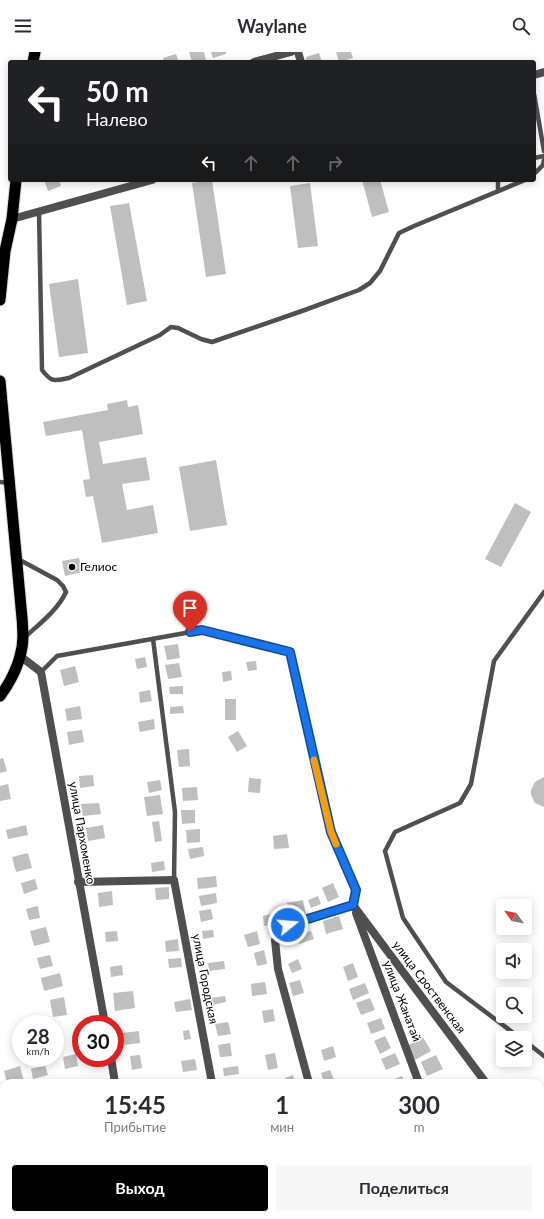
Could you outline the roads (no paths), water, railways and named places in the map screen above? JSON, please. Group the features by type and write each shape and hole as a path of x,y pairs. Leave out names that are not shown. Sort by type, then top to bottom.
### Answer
{"highway":[{"path":"0,300 3,251 12,219 16,182"},
{"path":"0,381 5,482 17,558 23,639 20,656 7,688 0,696"}],"street":[{"path":"261,60 291,52"},
{"path":"12,219 145,182"},
{"path":"20,656 41,672"},
{"name":"улица Пархоменко","path":"41,672 102,1015"},
{"path":"78,882 174,880"},
{"name":"улица Городская","path":"174,880 211,1079"},
{"path":"308,1079 278,969 275,940 288,925 353,905"},
{"name":"улица Жанатай","path":"353,905 418,1079"},
{"name":"улица Сроственская","path":"353,905 483,1079"},
{"path":"112,1067 114,1079"}],"lane":[{"path":"536,105 544,151"},
{"path":"536,172 543,165 544,160"},
{"path":"498,182 498,191"},
{"path":"39,212 42,370 47,377 55,381 69,378 160,335 171,327 178,328 200,339 212,342 359,290 370,283 380,271 400,233 520,182"},
{"path":"17,558 57,580 66,592 57,607 23,639"},
{"path":"511,1031 446,982 403,918 385,851 396,832 460,803 471,784 494,661 544,592"},
{"path":"41,672 57,656 202,630 290,652 331,832 356,890 353,905"},
{"path":"153,638 175,812 174,880"},
{"path":"532,1047 544,1056"}],"place":[{"name":"Гелиос","path":"72,567"}]}
